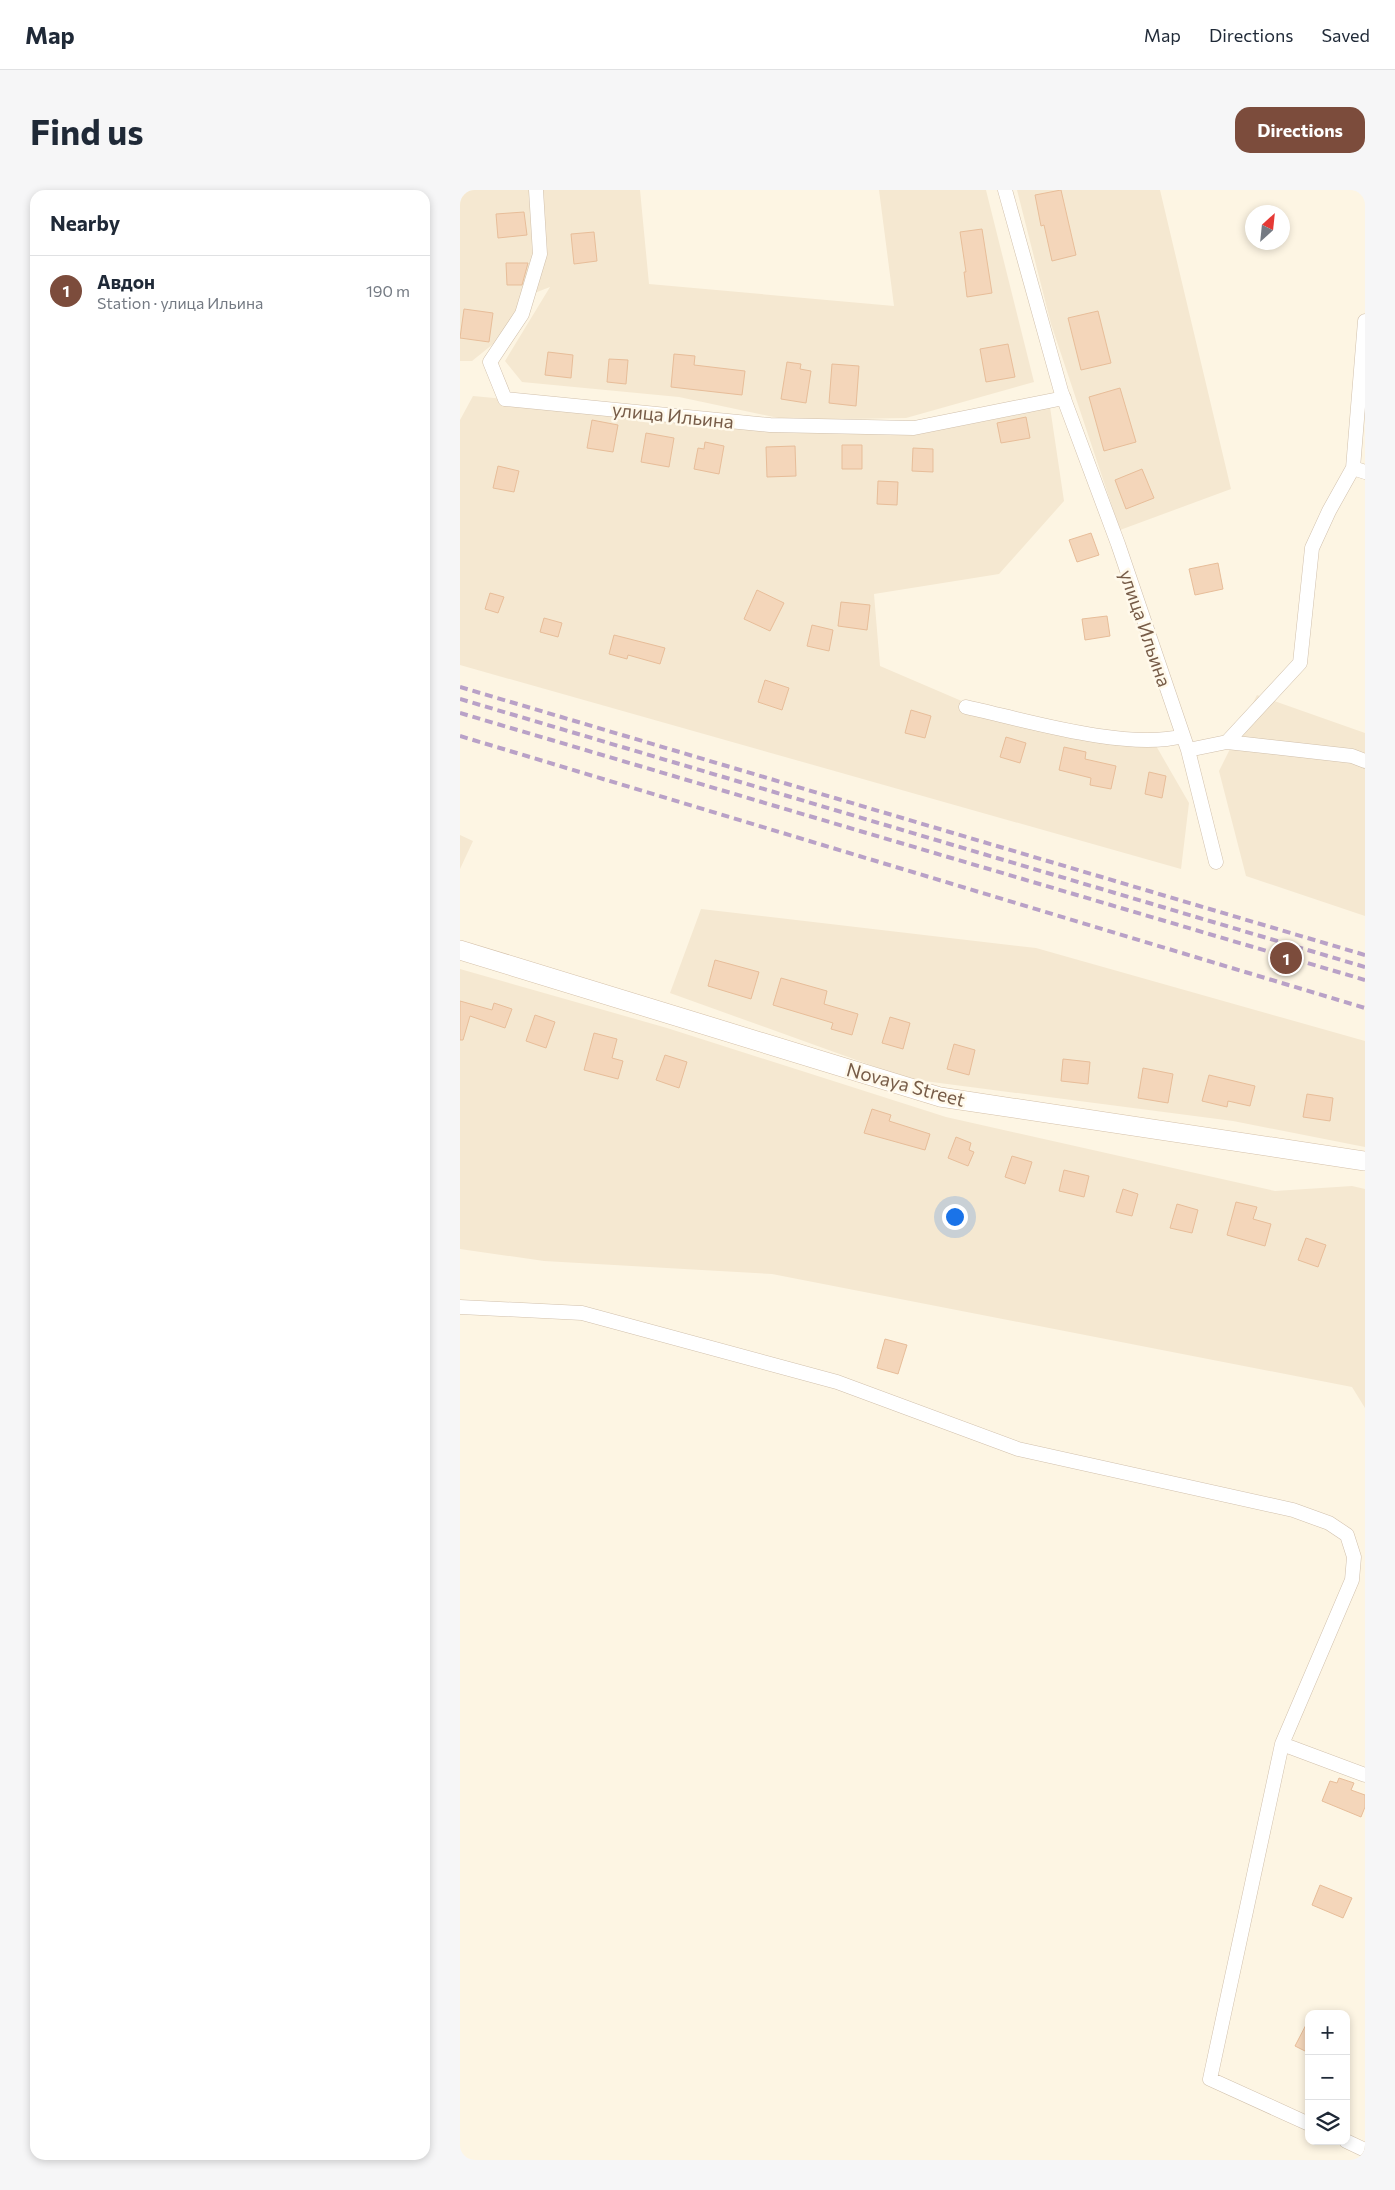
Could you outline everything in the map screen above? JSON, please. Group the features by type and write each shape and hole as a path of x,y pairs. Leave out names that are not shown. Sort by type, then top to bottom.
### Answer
{"street":[{"name":"улица Ильина","path":"536,190 540,254 522,314 490,362 506,399 770,425 914,428 1064,398"},
{"name":"улица Ильина","path":"1004,190 1064,398 1118,544 1188,750 1216,862"},
{"path":"1227,742 1300,663 1312,548 1329,510 1359,470 1365,321"},
{"path":"966,707 1110,738 1167,740 1183,736"},
{"path":"1188,750 1227,742 1352,756 1365,761"},
{"name":"Novaya Street","path":"460,950 940,1097 1365,1162"},
{"path":"460,1307 582,1314 837,1382 1018,1449 1293,1510 1329,1523 1347,1535 1354,1557 1352,1580 1282,1744 1210,2079 1305,2122"},
{"path":"1282,1744 1365,1775"},
{"path":"1350,2143 1365,2150"}],"shaded area":[{"path":"460,190 640,190 649,284 894,306 879,190 986,190 1034,382 906,418 788,420 679,397 522,382 505,361 550,287 524,297 498,340 472,361 460,361"},
{"path":"1017,190 1160,190 1231,489 1120,530 1051,324"},
{"path":"473,396 818,429 949,427 1050,407 1064,501 999,574 874,594 880,666 971,705 1155,744 1189,803 1181,869 460,665 460,420"},
{"path":"1257,695 1365,733 1365,916 1246,876 1219,771"},
{"path":"460,835 473,841 460,869"},
{"path":"701,909 1036,948 1365,1041 1365,1147 1233,1121 909,1079 670,993"},
{"path":"460,969 667,1028 946,1117 1275,1191 1352,1186 1365,1189 1365,1408 1352,1387 772,1274 544,1261 460,1249"}],"building":[{"path":"1061,190 1076,255 1052,261 1044,225 1041,226 1035,195"},
{"path":"524,212 527,235 498,238 496,214"},
{"path":"982,229 992,293 967,297 964,272 966,272 960,232"},
{"path":"594,232 597,261 574,264 571,234"},
{"path":"506,263 528,263 522,285 507,285"},
{"path":"464,309 493,313 489,342 460,338"},
{"path":"1098,311 1111,363 1081,370 1068,318"},
{"path":"1008,344 1015,377 986,382 980,349"},
{"path":"548,352 573,355 571,378 545,375"},
{"path":"674,354 695,356 694,365 745,371 742,395 671,387"},
{"path":"609,359 628,360 626,384 607,382"},
{"path":"787,362 801,364 800,369 811,371 806,403 781,399"},
{"path":"832,364 859,366 856,406 829,403"},
{"path":"1120,388 1136,442 1104,451 1089,397"},
{"path":"1026,417 1030,438 1001,443 997,423"},
{"path":"592,420 618,425 613,452 587,448"},
{"path":"646,433 674,438 669,467 641,462"},
{"path":"705,442 724,446 719,474 694,469 698,448 704,449"},
{"path":"842,445 862,445 862,469 842,469"},
{"path":"795,446 796,476 767,477 766,447"},
{"path":"913,448 933,449 933,472 912,471"},
{"path":"498,466 519,471 514,492 493,488"},
{"path":"1142,469 1154,498 1126,509 1115,480"},
{"path":"878,481 898,482 897,505 877,504"},
{"path":"1091,533 1099,555 1077,562 1069,540"},
{"path":"1218,563 1223,589 1195,595 1189,569"},
{"path":"757,590 784,603 770,631 744,619"},
{"path":"490,593 504,597 498,613 485,609"},
{"path":"841,602 870,605 867,630 838,626"},
{"path":"1107,616 1110,636 1085,640 1082,619"},
{"path":"544,618 562,623 558,637 540,632"},
{"path":"812,625 833,630 829,651 807,646"},
{"path":"614,635 665,648 660,664 628,655 627,659 609,654"},
{"path":"765,680 789,688 782,710 758,702"},
{"path":"911,710 931,716 925,738 905,733"},
{"path":"1006,737 1026,743 1020,763 1000,757"},
{"path":"1064,747 1086,752 1085,759 1116,766 1111,789 1090,785 1091,778 1059,770"},
{"path":"1149,772 1166,776 1162,798 1145,794"},
{"path":"715,960 759,972 751,999 708,986"},
{"path":"781,978 827,991 824,1004 858,1014 852,1035 831,1029 833,1023 773,1005"},
{"path":"460,1001 492,1010 494,1003 512,1009 505,1028 470,1016 463,1040 460,1040"},
{"path":"535,1015 555,1022 546,1048 526,1041"},
{"path":"890,1017 910,1023 903,1049 882,1043"},
{"path":"594,1033 617,1039 612,1058 623,1061 618,1079 584,1070"},
{"path":"954,1044 975,1050 969,1075 947,1069"},
{"path":"665,1055 687,1062 679,1088 656,1080"},
{"path":"1063,1059 1090,1062 1088,1084 1061,1081"},
{"path":"1143,1068 1173,1074 1168,1103 1138,1098"},
{"path":"1209,1075 1255,1086 1250,1106 1228,1101 1227,1107 1202,1101"},
{"path":"1307,1094 1333,1098 1330,1121 1303,1117"},
{"path":"872,1109 891,1115 889,1121 930,1134 925,1150 864,1133"},
{"path":"956,1137 971,1143 969,1150 974,1152 968,1166 948,1158"},
{"path":"1012,1156 1032,1162 1025,1184 1005,1177"},
{"path":"1064,1170 1089,1176 1084,1197 1059,1191"},
{"path":"1123,1189 1138,1194 1132,1216 1116,1212"},
{"path":"1236,1202 1257,1207 1253,1219 1271,1224 1265,1246 1227,1235"},
{"path":"1177,1204 1198,1210 1192,1233 1170,1228"},
{"path":"1306,1238 1326,1245 1318,1267 1298,1260"},
{"path":"885,1339 907,1345 898,1374 877,1368"},
{"path":"1339,1778 1354,1783 1351,1790 1365,1795 1365,1807 1361,1817 1322,1801 1330,1781 1337,1783"},
{"path":"1320,1885 1352,1898 1343,1918 1312,1905"},
{"path":"1305,2027 1305,2051 1295,2046"}],"railway":[{"path":"460,687 1365,955"},
{"path":"460,699 1365,967"},
{"path":"460,713 1365,980"},
{"path":"460,736 1365,1008"}],"place":[{"name":"Авдон","path":"1286,958"}]}
